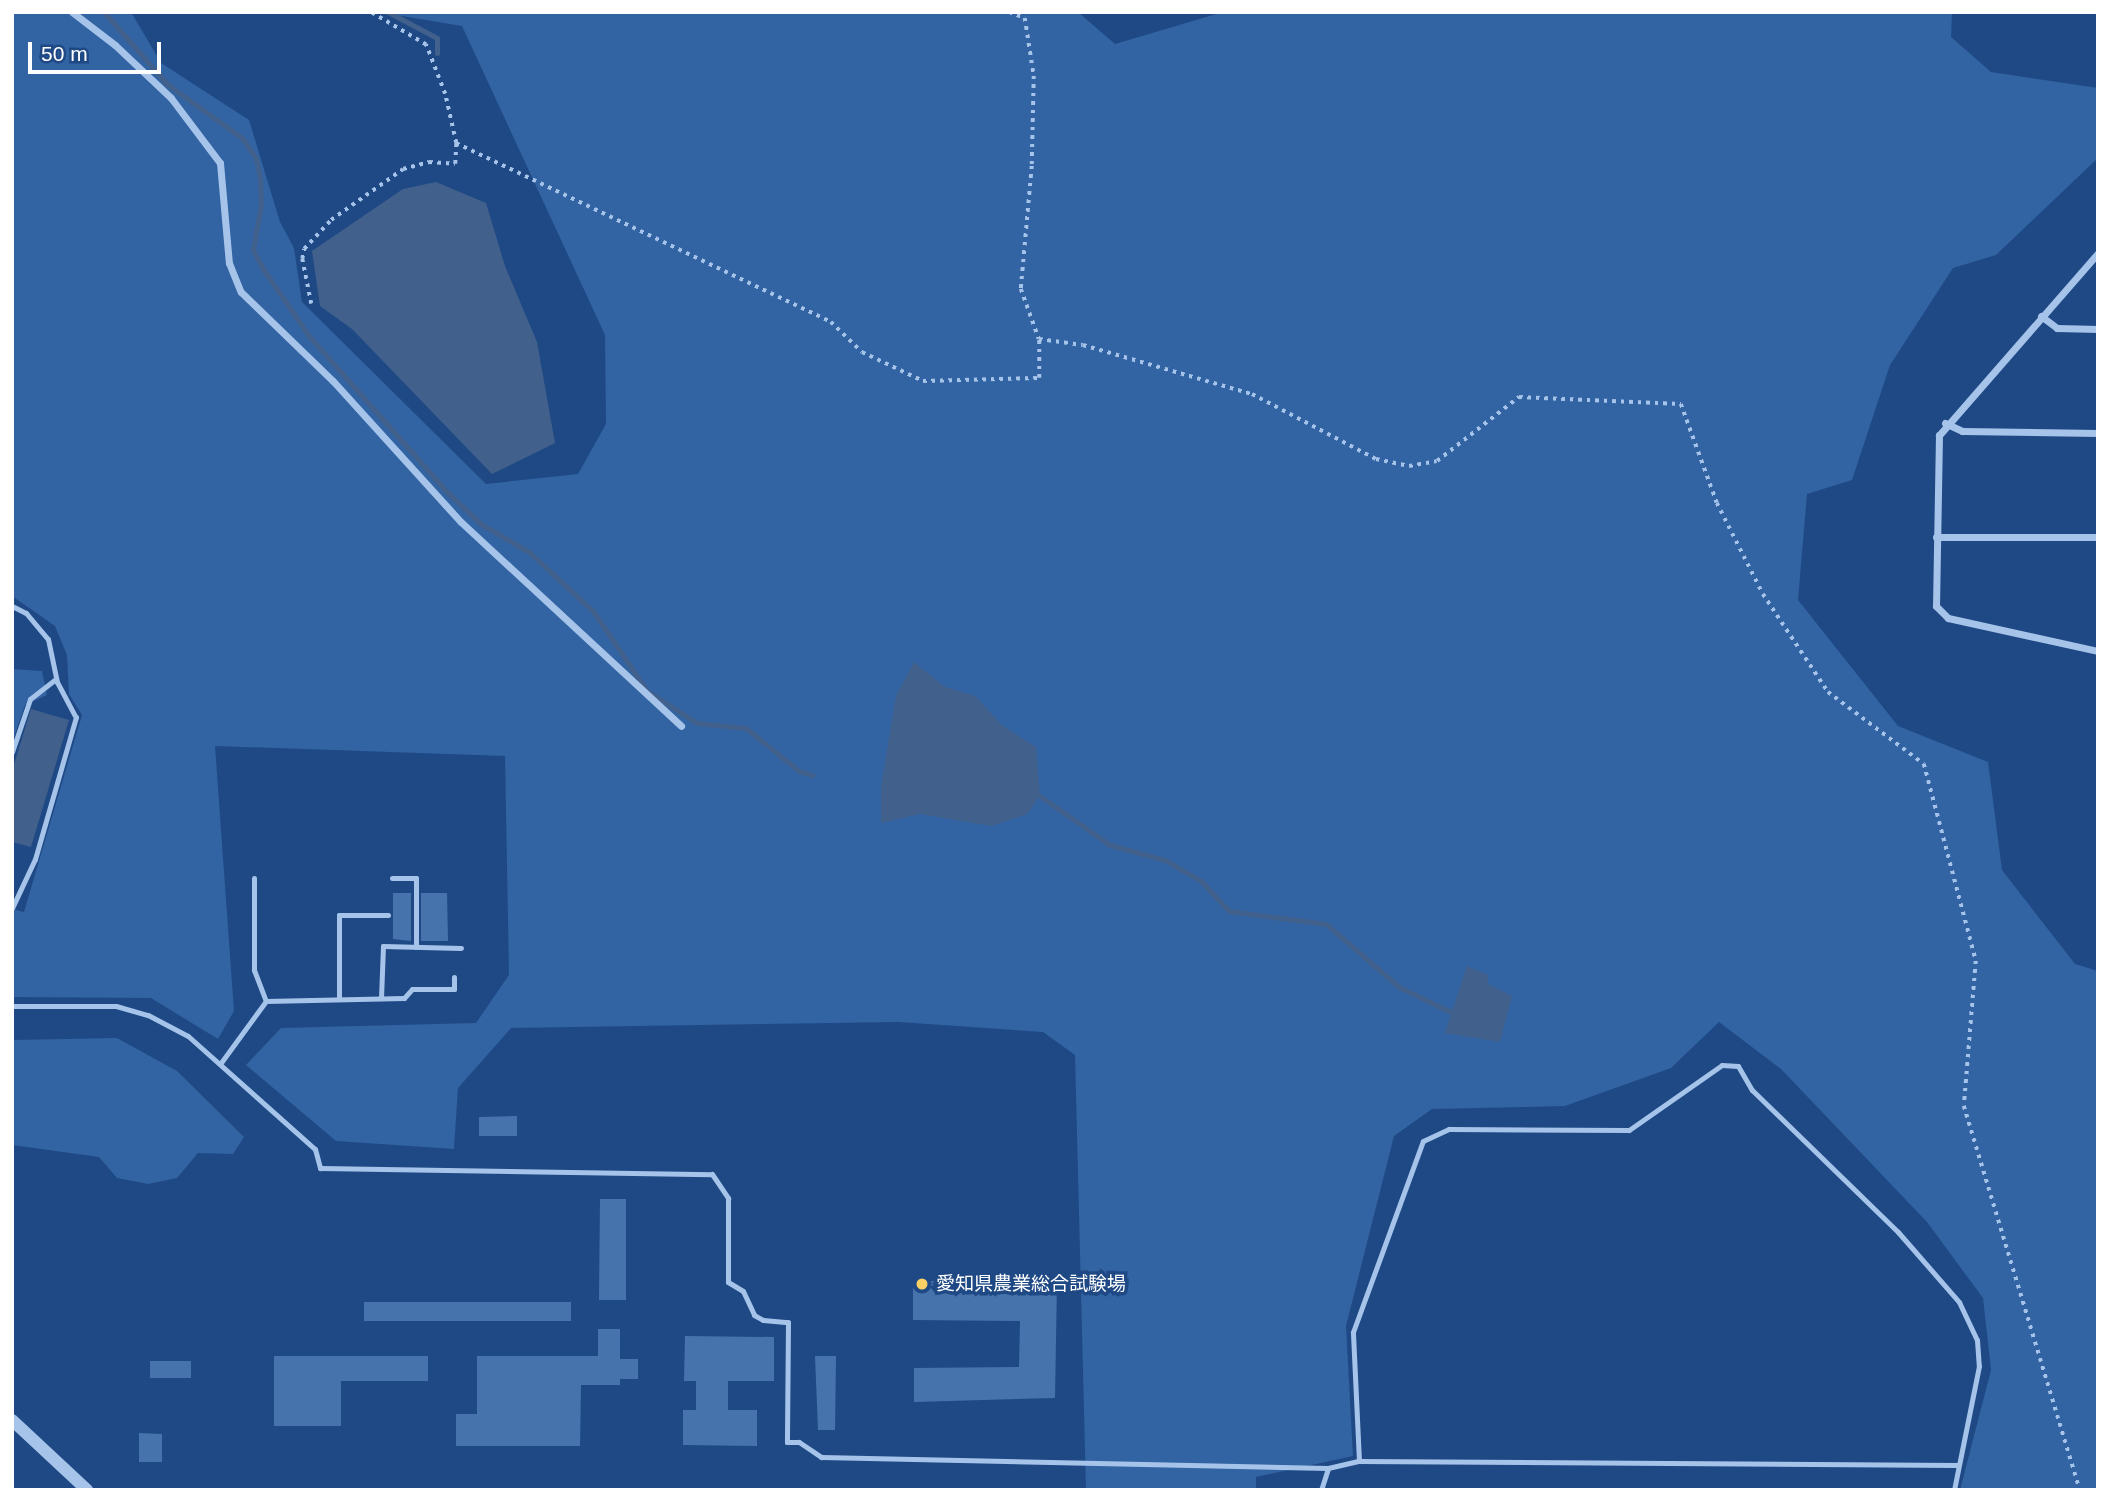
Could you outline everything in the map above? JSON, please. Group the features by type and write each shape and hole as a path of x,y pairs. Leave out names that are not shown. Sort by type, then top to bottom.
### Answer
{"street":[{"path":"72,12 115,45 171,98 220,163 229,263 241,292 333,381 461,522 681,726"},
{"path":"2098,253 1945,424 1939,435 1936,537 1936,606 1948,618 2098,651"},
{"path":"2041,316 2057,328 2098,329"},
{"path":"1945,424 1962,431 2098,433"},
{"path":"1936,537 2098,537"},
{"path":"12,1420 87,1490"}],"lane":[{"path":"12,606 26,613 48,639 56,679 76,717 76,727 35,859 12,908"},
{"path":"12,751 30,699 56,679"},
{"path":"254,878 254,970 267,1000"},
{"path":"392,878 416,878 416,947"},
{"path":"340,998 340,915 388,915"},
{"path":"381,998 383,946 461,948"},
{"path":"267,1000 404,998 412,989 454,989 454,977"},
{"path":"219,1064 267,1000"},
{"path":"12,1006 116,1006 148,1015 188,1036 315,1149 320,1168 702,1171 719,1178 727,1198 727,1282 743,1291 754,1315 763,1320 788,1322 787,1442 799,1442 821,1457 1328,1468 1359,1461 1957,1465"},
{"path":"1359,1461 1353,1332 1423,1141 1449,1129 1629,1130 1723,1065 1738,1066 1752,1090 1898,1231 1959,1302 1977,1340 1979,1366 1954,1490"},
{"path":"1321,1490 1328,1468"}],"path":[{"path":"311,304 302,259 312,240 331,220 403,169 429,162 455,164 456,143 445,94 426,45 370,12"},
{"path":"456,143 831,322 862,352 923,381 1039,378 1039,339 1021,289 1032,166 1034,76 1025,18 1009,12"},
{"path":"1039,339 1083,345 1252,394 1376,459 1409,466 1437,461 1519,397 1681,404 1717,503 1763,594 1828,692 1924,764 1976,961 1964,1106 2080,1490"}],"shaded area":[{"path":"12,12 131,12 161,63 249,120 280,222 294,248 302,302 486,484 578,474 606,424 605,335 462,26 378,12 1078,12 1115,44 1223,12 1952,12 1951,37 1991,72 2098,88 2098,158 1996,255 1953,268 1890,365 1852,480 1807,494 1798,600 1898,726 1988,762 2002,870 2075,964 2098,971 2098,1490 1960,1490 1991,1370 1983,1298 1927,1222 1781,1069 1719,1022 1671,1068 1565,1106 1432,1109 1394,1136 1346,1326 1353,1456 1256,1477 1256,1490 1086,1490 1075,1055 1043,1032 899,1022 511,1028 458,1088 454,1149 336,1141 246,1065 281,1028 476,1023 509,975 505,756 215,746 234,1011 218,1039 151,998 12,997 12,909 24,912 82,715 69,694 67,655 55,626 12,596"},
{"path":"436,182 486,203 505,266 537,342 555,443 492,474 352,329 320,306 312,251 403,189"},
{"path":"914,662 945,687 975,696 1003,726 1036,747 1040,796 1027,814 991,826 920,814 881,823 881,787 896,696"},
{"path":"12,669 42,671 47,695 25,705 12,743"},
{"path":"31,709 69,720 31,847 12,842 12,771"},
{"path":"1467,966 1488,975 1488,984 1512,996 1500,1042 1445,1033"},
{"path":"117,1038 177,1071 244,1137 233,1154 198,1153 177,1178 148,1184 117,1178 99,1157 12,1145 12,1040"}],"building":[{"path":"393,893 411,893 411,941 393,939"},
{"path":"421,893 447,893 448,941 421,941"},
{"path":"517,1116 517,1136 479,1136 479,1117"},
{"path":"600,1199 626,1199 626,1300 599,1300"},
{"path":"913,1281 1057,1282 1055,1398 914,1402 914,1368 1019,1367 1020,1321 913,1320"},
{"path":"364,1302 571,1302 571,1321 364,1321"},
{"path":"598,1329 620,1329 620,1359 638,1359 638,1379 620,1379 620,1385 581,1385 580,1446 456,1446 456,1414 477,1414 477,1356 598,1356"},
{"path":"685,1336 774,1337 774,1381 728,1381 728,1410 757,1410 757,1446 683,1445 683,1410 696,1410 696,1381 684,1381"},
{"path":"274,1356 428,1356 428,1381 341,1381 341,1426 274,1426"},
{"path":"815,1356 836,1356 835,1430 818,1430"},
{"path":"150,1361 191,1361 191,1378 150,1378"},
{"path":"139,1433 162,1434 162,1462 139,1462"}],"waterway":[{"path":"104,12 167,84 242,138 256,158 260,178 261,204 253,250 263,269 309,336 448,493 481,524 529,552 593,611 647,691 697,723 746,728 799,771 812,775"},
{"path":"388,12 437,38 437,53"},
{"path":"1040,796 1110,845 1165,860 1201,881 1229,911 1326,924 1399,987 1451,1012"}],"place":[{"name":"愛知県農業総合試験場","path":"922,1284"}]}
